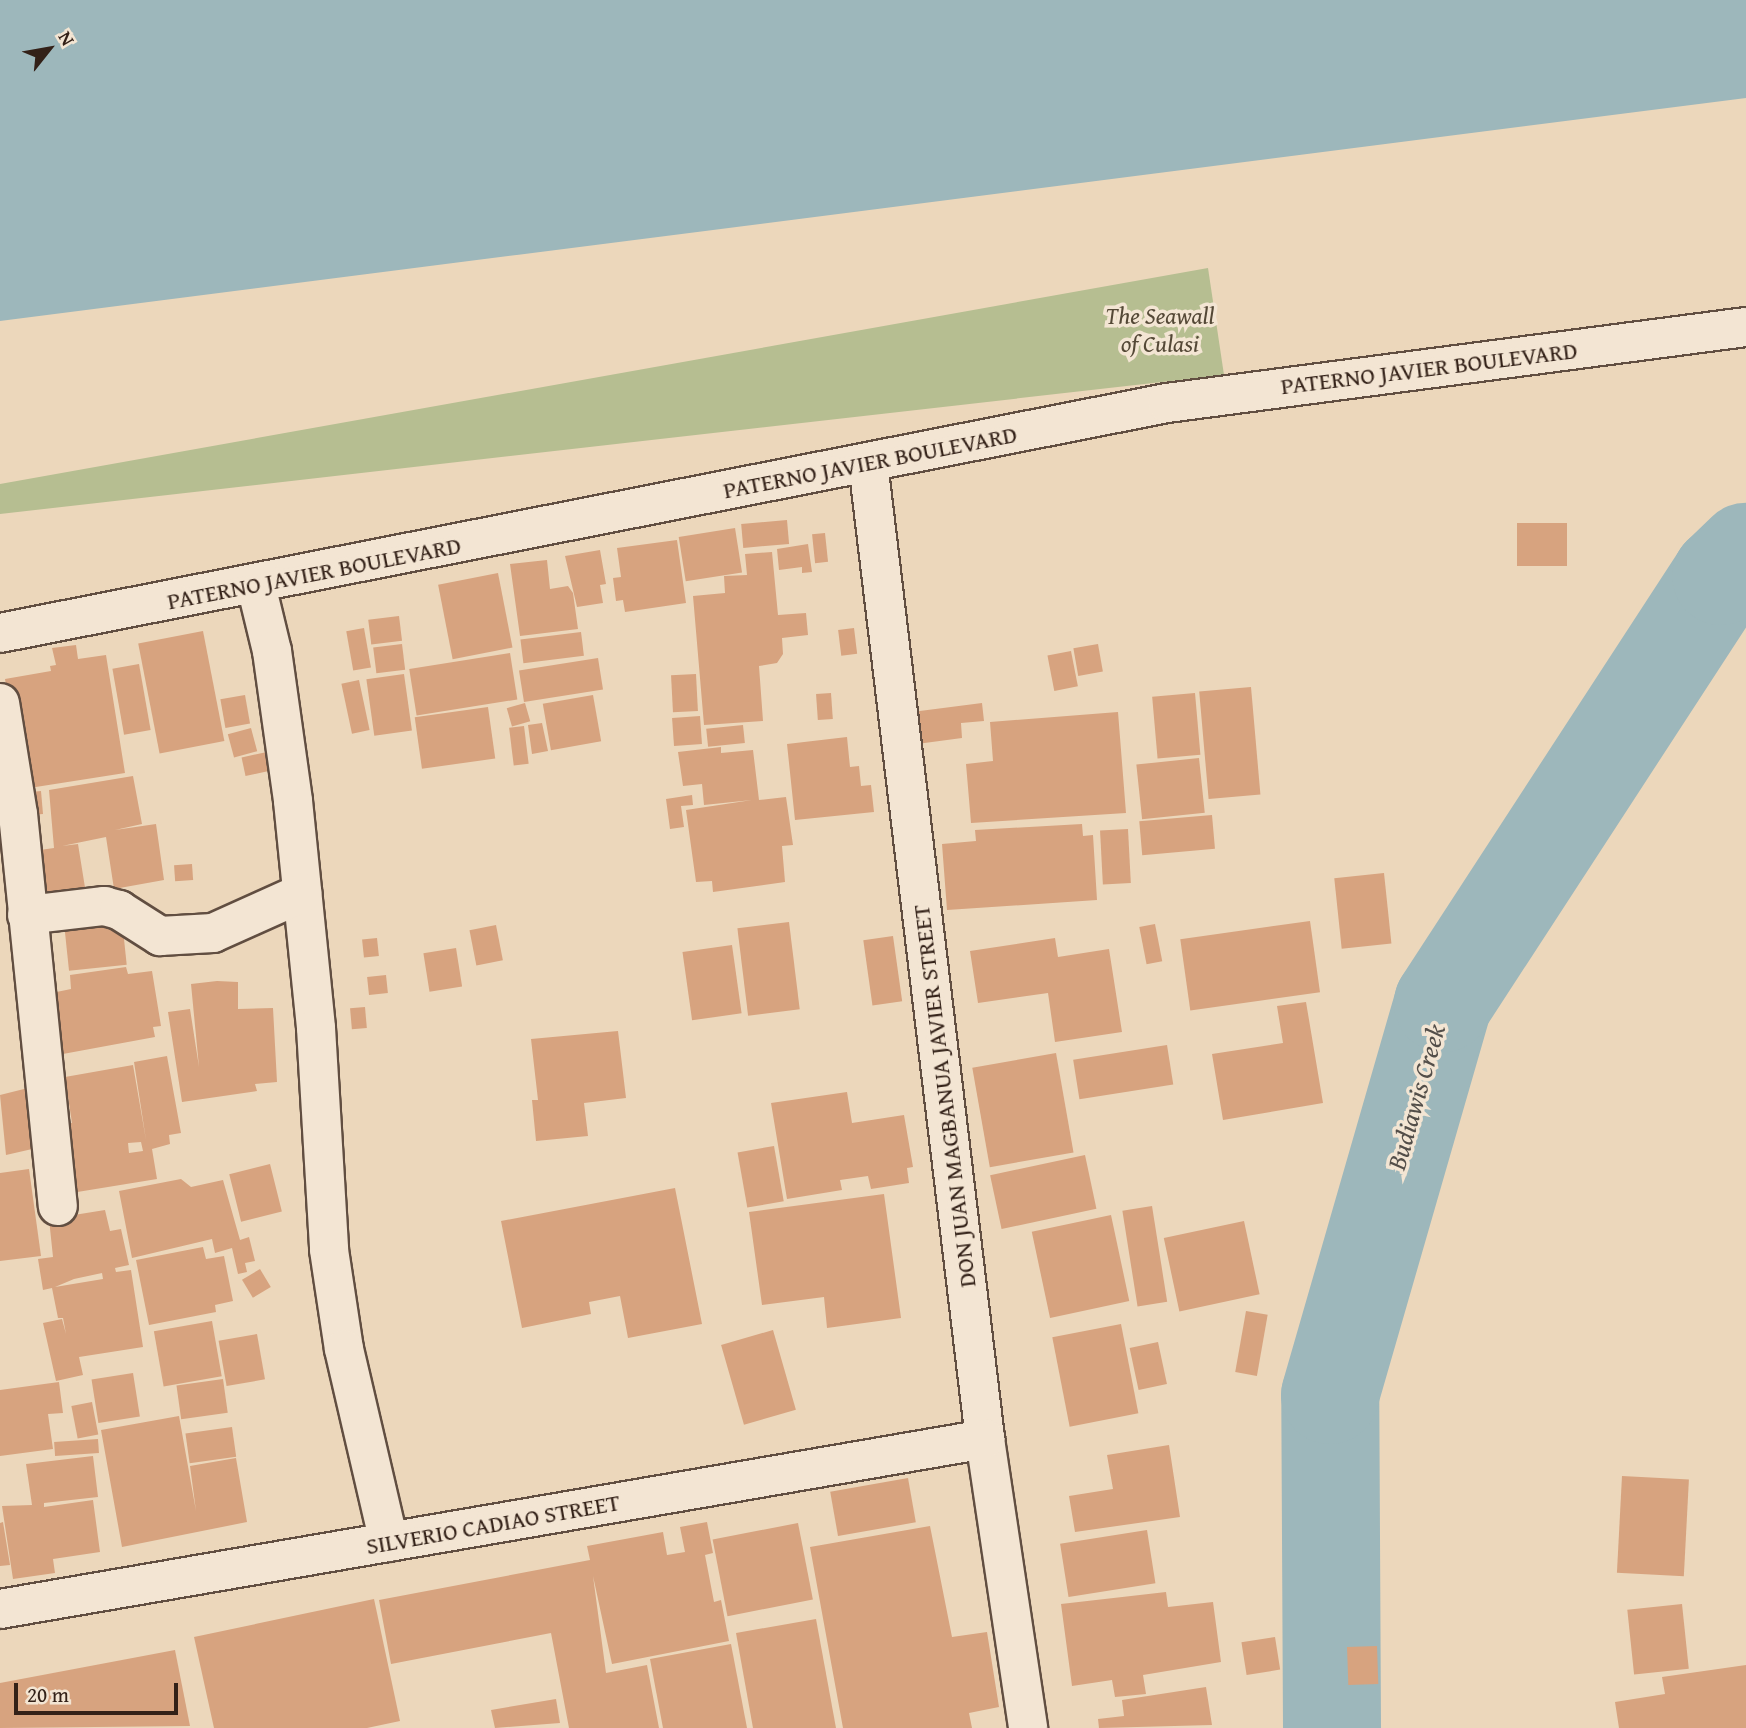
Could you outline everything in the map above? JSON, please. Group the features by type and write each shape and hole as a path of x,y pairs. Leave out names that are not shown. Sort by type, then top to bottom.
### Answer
{"street":[{"name":"PATERNO JAVIER BOULEVARD","path":"0,633 256,585 1167,403 1746,327"},
{"name":"DON JUAN MAGBANUA JAVIER STREET","path":"868,463 985,1439 1028,1728"},
{"path":"256,585 272,650 302,893 328,1181 330,1250 344,1349 389,1542"},
{"path":"0,703 27,915 58,1206"},
{"path":"27,915 104,906 118,910 160,936 213,933 302,893"},
{"name":"SILVERIO CADIAO STREET","path":"0,1609 985,1439"}],"green space":[{"name":"The Seawall of Culasi","path":"1208,268 1224,375 0,514 0,484"}],"water":[{"path":"0,0 1746,0 1746,98 0,321"}],"building":[{"path":"787,520 789,544 743,548 741,524"},
{"path":"1517,523 1567,523 1567,566 1517,566"},
{"path":"735,528 742,572 686,581 679,537"},
{"path":"825,533 828,562 815,563 812,534"},
{"path":"677,540 686,603 625,612 623,600 616,601 613,578 621,577 617,548"},
{"path":"808,544 812,572 802,573 802,567 779,570 777,549"},
{"path":"600,550 606,584 600,585 603,603 577,607 565,556"},
{"path":"772,552 778,615 806,613 808,635 782,638 783,654 777,663 759,666 763,721 704,725 693,596 725,593 724,576 747,575 745,554"},
{"path":"547,560 550,589 568,586 573,593 578,629 520,636 510,564"},
{"path":"498,573 513,648 453,659 438,585"},
{"path":"399,616 402,641 371,645 368,620"},
{"path":"364,628 371,667 353,671 346,631"},
{"path":"854,628 857,654 841,656 838,630"},
{"path":"203,631 224,741 160,754 138,644"},
{"path":"581,632 584,656 523,663 520,639"},
{"path":"402,644 405,670 376,673 373,648"},
{"path":"1098,644 1103,672 1078,676 1073,648"},
{"path":"76,645 78,659 106,655 125,773 23,789 5,679 51,671 50,666 56,665 52,648"},
{"path":"1071,651 1078,686 1054,691 1047,656"},
{"path":"510,653 517,699 417,715 409,669"},
{"path":"598,658 603,690 524,702 519,671"},
{"path":"139,664 151,730 124,735 112,669"},
{"path":"404,674 412,730 374,736 366,679"},
{"path":"696,674 698,711 673,712 671,675"},
{"path":"359,680 370,730 352,734 341,684"},
{"path":"1251,687 1260,795 1209,799 1199,692"},
{"path":"831,693 833,719 818,720 816,694"},
{"path":"1195,693 1200,755 1158,759 1152,697"},
{"path":"245,695 250,724 225,728 220,699"},
{"path":"593,695 601,741 551,750 543,704"},
{"path":"525,703 530,721 512,727 507,708"},
{"path":"982,703 984,721 961,723 962,738 917,744 912,712"},
{"path":"488,707 495,758 422,769 415,717"},
{"path":"1118,712 1126,813 971,823 966,764 993,761 990,722"},
{"path":"700,716 702,744 674,746 672,718"},
{"path":"542,723 548,751 532,754 528,725"},
{"path":"743,725 745,743 708,747 706,729"},
{"path":"524,726 529,764 514,766 509,728"},
{"path":"251,728 257,751 234,757 228,734"},
{"path":"847,737 850,767 859,766 861,786 871,785 874,812 795,820 787,744"},
{"path":"721,747 721,753 753,750 759,800 786,797 793,845 782,846 785,882 713,892 712,881 696,882 686,810 752,800 704,805 702,784 683,786 678,752"},
{"path":"267,752 271,771 246,776 242,757"},
{"path":"1199,758 1205,813 1142,819 1136,765"},
{"path":"133,776 142,824 115,830 156,824 164,880 114,889 106,837 62,846 78,844 87,900 32,908 26,852 54,848 49,790"},
{"path":"41,791 43,814 27,815 25,792"},
{"path":"692,795 693,805 681,806 684,827 670,829 666,799"},
{"path":"1212,815 1215,849 1142,855 1139,821"},
{"path":"1082,824 1083,836 1093,835 1097,900 947,910 942,844 976,841 975,830"},
{"path":"1128,829 1131,883 1103,884 1100,830"},
{"path":"192,864 193,880 175,881 174,865"},
{"path":"1384,873 1391,944 1342,949 1334,878"},
{"path":"122,920 127,965 69,971 64,926"},
{"path":"1310,921 1320,992 1190,1011 1180,939"},
{"path":"789,922 800,1009 748,1016 737,928"},
{"path":"1155,924 1162,961 1147,964 1139,927"},
{"path":"496,925 503,960 476,965 469,930"},
{"path":"893,936 902,1001 872,1006 863,940"},
{"path":"377,938 379,956 364,957 362,940"},
{"path":"1055,938 1058,957 1109,949 1122,1032 1055,1042 1048,993 978,1003 970,951"},
{"path":"732,945 742,1013 692,1020 682,952"},
{"path":"456,948 462,987 430,992 423,953"},
{"path":"126,967 128,974 152,971 161,1026 153,1027 155,1037 52,1056 42,995 71,989 70,975"},
{"path":"386,975 388,993 369,995 367,977"},
{"path":"238,982 238,1009 273,1008 277,1082 255,1084 257,1091 182,1102 168,1012 190,1009 199,1067 191,984"},
{"path":"1306,1002 1323,1103 1223,1120 1212,1054 1283,1043 1277,1006"},
{"path":"365,1007 367,1028 352,1029 350,1008"},
{"path":"618,1031 626,1098 584,1103 588,1136 536,1141 532,1100 538,1100 531,1039"},
{"path":"1167,1045 1173,1085 1079,1099 1073,1060"},
{"path":"1056,1053 1074,1152 990,1167 972,1068"},
{"path":"167,1056 181,1133 169,1135 170,1144 152,1149 157,1179 65,1194 63,1124 72,1123 65,1077 133,1065 146,1140 134,1062","holes":["141,1142 143,1151 129,1153 128,1143"]},
{"path":"28,1088 41,1147 6,1155 0,1095"},
{"path":"847,1092 852,1123 904,1115 913,1167 907,1168 909,1183 871,1189 868,1176 840,1180 842,1190 787,1199 771,1103"},
{"path":"774,1146 784,1201 747,1208 738,1152"},
{"path":"1085,1155 1096,1209 1002,1229 990,1175"},
{"path":"270,1164 282,1212 241,1222 229,1174"},
{"path":"29,1169 41,1256 0,1261 0,1173"},
{"path":"181,1179 191,1187 223,1180 240,1240 249,1237 255,1261 245,1263 247,1272 238,1274 232,1248 215,1253 212,1239 132,1258 119,1191"},
{"path":"675,1188 702,1324 628,1338 620,1296 589,1302 591,1314 522,1328 501,1221"},
{"path":"884,1194 901,1318 827,1328 824,1297 762,1305 749,1212"},
{"path":"1152,1206 1167,1302 1138,1306 1122,1211"},
{"path":"105,1210 110,1231 121,1229 129,1265 115,1268 116,1272 131,1270 143,1347 79,1357 83,1375 56,1381 43,1323 62,1319 66,1334 63,1318 58,1318 52,1288 43,1290 38,1259 53,1257 49,1219","holes":["102,1273 103,1279 55,1287 74,1279"]},
{"path":"1111,1215 1129,1301 1050,1318 1032,1232"},
{"path":"1244,1221 1260,1294 1179,1311 1164,1238"},
{"path":"203,1247 206,1259 224,1256 233,1301 215,1305 216,1312 149,1325 136,1260"},
{"path":"260,1269 271,1287 253,1298 242,1280"},
{"path":"1246,1311 1268,1315 1257,1376 1235,1372"},
{"path":"212,1321 222,1376 164,1386 154,1331"},
{"path":"1121,1324 1138,1413 1070,1427 1052,1337"},
{"path":"773,1330 796,1410 744,1425 721,1345"},
{"path":"257,1334 265,1379 227,1386 219,1341"},
{"path":"1158,1342 1167,1384 1139,1390 1130,1348"},
{"path":"133,1373 140,1416 98,1423 92,1380"},
{"path":"223,1379 228,1413 181,1419 176,1386"},
{"path":"59,1382 63,1413 48,1414 53,1449 0,1456 0,1390"},
{"path":"92,1402 98,1434 78,1438 71,1406"},
{"path":"179,1416 196,1511 190,1466 236,1458 247,1522 122,1547 101,1430"},
{"path":"232,1427 236,1457 190,1463 185,1434"},
{"path":"98,1439 99,1453 55,1456 54,1442"},
{"path":"1169,1445 1180,1517 1075,1532 1069,1496 1113,1489 1107,1455"},
{"path":"93,1456 98,1497 44,1503 44,1507 93,1500 100,1552 53,1559 55,1573 13,1579 2,1506 32,1505 26,1464"},
{"path":"1622,1476 1689,1480 1684,1576 1617,1573"},
{"path":"908,1478 916,1522 838,1536 830,1492"},
{"path":"3,1522 10,1565 0,1566 0,1523"},
{"path":"707,1522 713,1553 705,1555 714,1602 721,1600 729,1641 612,1664 593,1576 606,1673 647,1665 659,1728 569,1728 551,1633 391,1664 379,1600 590,1560 587,1546 663,1532 667,1555 685,1552 680,1527"},
{"path":"798,1523 813,1600 727,1616 713,1540"},
{"path":"930,1526 952,1637 987,1632 999,1707 969,1713 972,1728 843,1728 810,1547"},
{"path":"1147,1530 1155,1583 1069,1597 1060,1544"},
{"path":"1166,1592 1168,1607 1213,1602 1221,1662 1143,1675 1146,1694 1115,1697 1112,1680 1072,1686 1061,1604"},
{"path":"374,1599 400,1721 367,1728 214,1728 194,1637"},
{"path":"1682,1604 1689,1669 1634,1674 1627,1610"},
{"path":"816,1619 836,1728 753,1728 736,1633"},
{"path":"1275,1637 1280,1670 1247,1675 1241,1642"},
{"path":"731,1644 747,1728 663,1728 650,1659"},
{"path":"1377,1646 1378,1684 1348,1685 1347,1647"},
{"path":"175,1650 190,1726 0,1728 0,1683"},
{"path":"1746,1665 1746,1728 1619,1728 1615,1702 1665,1694 1662,1677"},
{"path":"1206,1687 1212,1725 1099,1728 1098,1719 1124,1716 1122,1700"},
{"path":"556,1699 560,1723 495,1728 491,1710"}],"waterway":[{"name":"Budiawis Creek","path":"1332,1728 1330,1395 1443,1003 1721,576 1746,552"}]}
